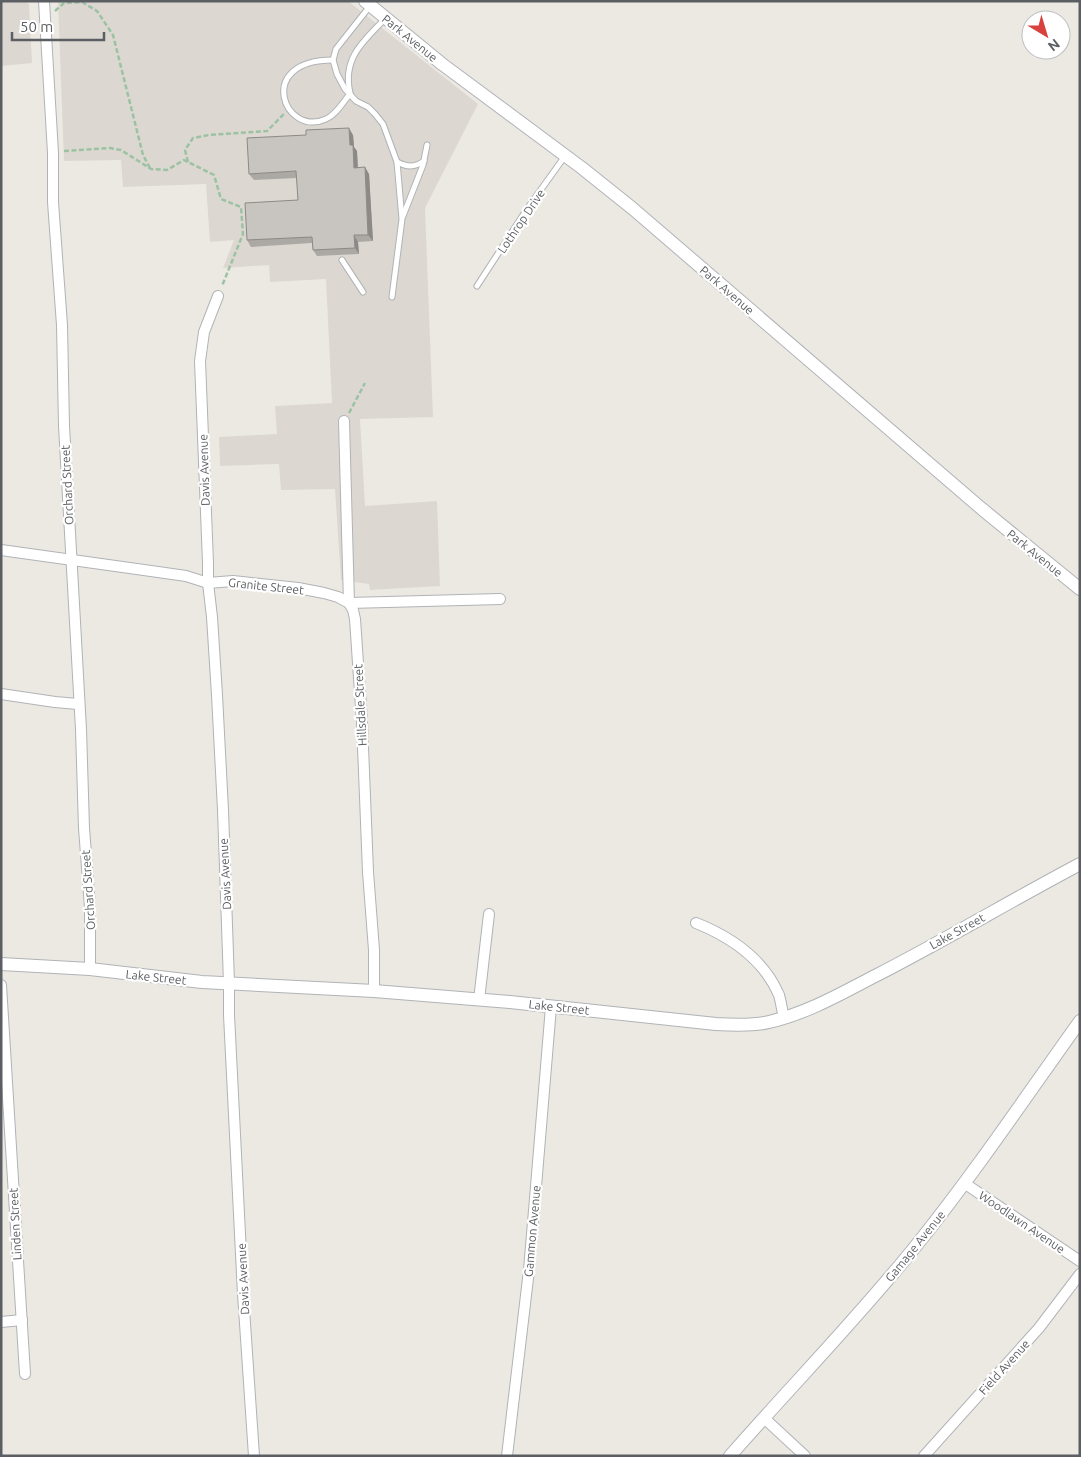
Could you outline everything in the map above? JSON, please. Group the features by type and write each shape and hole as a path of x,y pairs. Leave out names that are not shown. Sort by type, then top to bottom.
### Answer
{"street":[{"name":"Orchard Street","path":"44,1 53,152 53,202 62,325 70,560 90,907 90,969"},
{"name":"Park Avenue","path":"368,3 442,64 639,214 982,509 1080,589"},
{"name":"Davis Avenue","path":"218,296 204,332 200,361 208,583 218,695 230,983 229,1015 243,1294 254,1456"},
{"name":"Hillsdale Street","path":"344,421 349,603 352,606 355,619 362,722 367,854 374,950 374,991"},
{"name":"Granite Street","path":"1,550 186,576 208,583 234,581 290,587 324,593 349,603 500,599"},
{"path":"1,694 78,704"},
{"name":"Lake Street","path":"1,964 90,969 170,979 374,991 551,1006 733,1025 767,1022 784,1018 833,998 1080,864"},
{"path":"479,1000 489,914"},
{"path":"696,923 711,929 743,948 754,958 778,992 784,1018"},
{"name":"Linden Street","path":"1,985 25,1374"},
{"name":"Gammon Avenue","path":"507,1456 529,1270 551,1006"},
{"name":"Gamage Avenue","path":"730,1456 920,1242 1080,1021"},
{"name":"Woodlawn Avenue","path":"964,1183 1080,1261"},
{"name":"Field Avenue","path":"924,1456 1039,1328 1080,1274"},
{"path":"1,1322 22,1320"},
{"path":"764,1418 805,1456"}],"lane":[{"path":"368,3 336,49 333,60 337,74 350,94 375,114 383,124 397,162 402,219 392,297"},
{"path":"333,60 316,60 304,64 291,73 284,83 284,97 289,109 299,118 313,123 328,119 338,110 350,94 347,81 348,67 355,54 386,18"},
{"path":"402,219 424,161 427,145"},
{"name":"Lothrop Drive","path":"477,286 527,209 565,156"},
{"path":"397,162 408,167 418,165 424,161"},
{"path":"342,260 363,292"}],"path":[{"path":"45,24 64,3 82,2 97,11 113,35 143,155 151,169"},
{"path":"188,162 186,150 193,138 209,135 267,132 289,109"},
{"path":"53,152 110,148 121,150 151,169 168,170 184,160 214,175 221,199 240,207 243,234 218,296"},
{"path":"344,421 365,383"}],"shaded area":[{"path":"1,1 26,1 29,4 32,63 1,66"},
{"path":"58,1 348,1 478,104 425,208 433,417 360,419 365,506 437,501 440,586 370,590 369,584 341,580 335,489 281,490 279,464 220,466 219,437 277,434 275,406 332,403 326,279 270,282 269,265 223,268 234,240 210,242 206,184 123,187 121,160 64,161"}],"building":[{"path":"349,128 350,145 353,145 354,168 365,167 368,235 354,235 355,248 313,250 312,237 247,240 245,203 298,200 296,171 249,174 247,138 306,135 306,130"}]}
